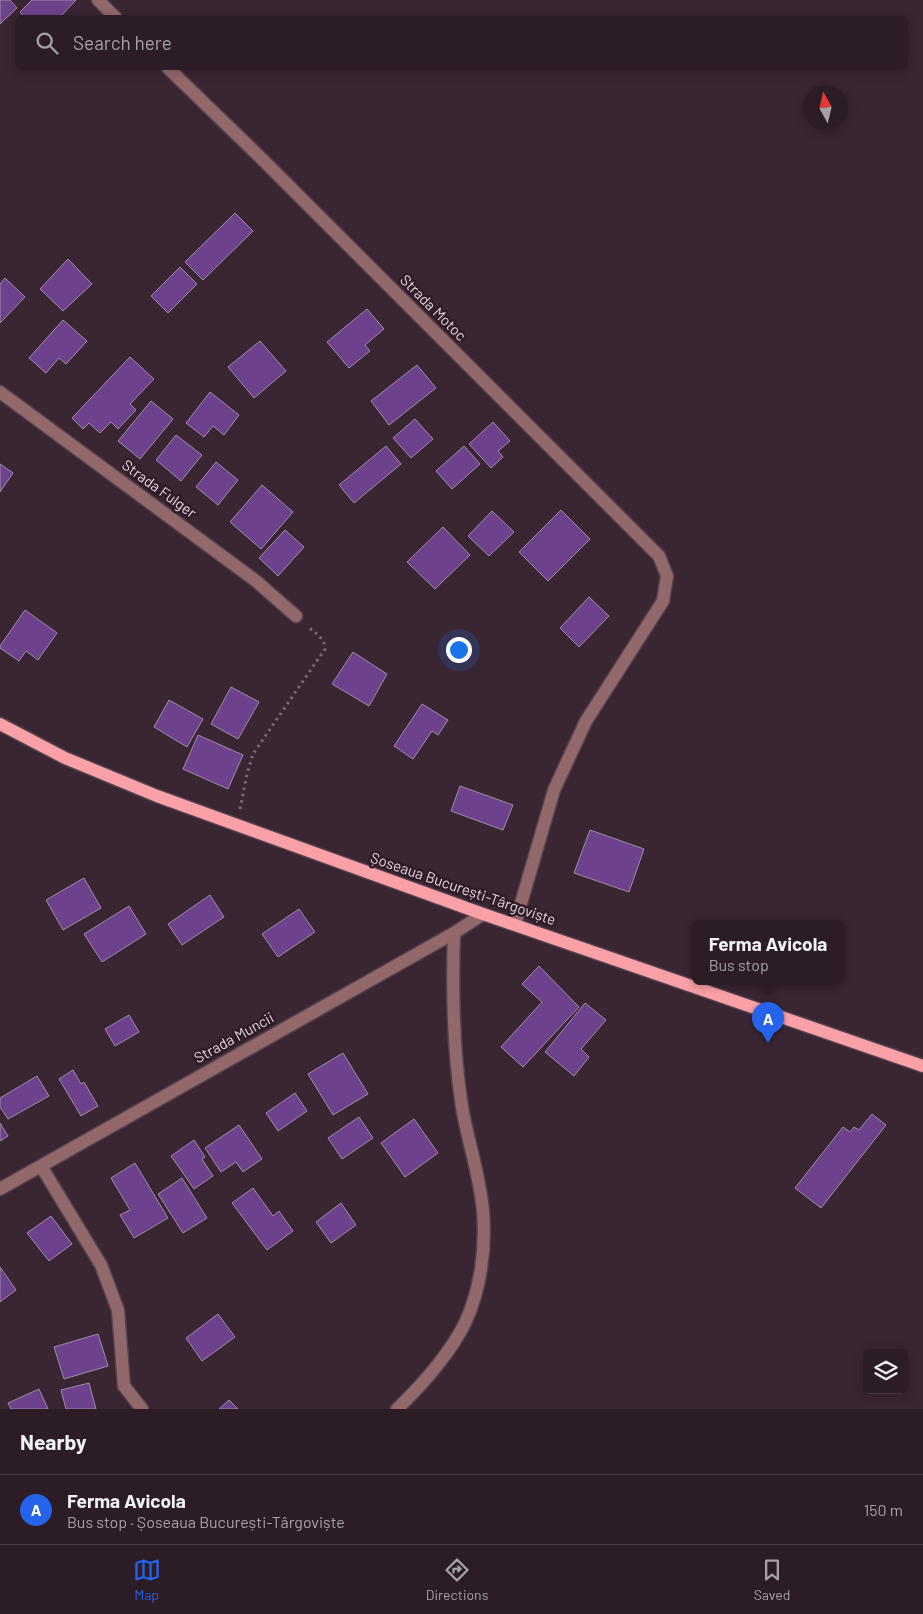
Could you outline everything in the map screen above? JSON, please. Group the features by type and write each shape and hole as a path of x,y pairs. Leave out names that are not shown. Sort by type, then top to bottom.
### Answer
{"main road":[{"name":"Șoseaua București-Târgoviște","path":"0,724 65,758 157,796 483,914 923,1066"}],"street":[{"path":"98,0 113,15"},
{"name":"Strada Motoc","path":"170,70 263,160 659,556 667,576 663,601 586,721 554,790 514,924"},
{"name":"Strada Fulger","path":"0,392 256,581 296,616"},
{"name":"Strada Muncii","path":"0,1189 454,933 483,914"},
{"path":"397,1409 444,1356 464,1323 476,1290 482,1256 484,1235 482,1210 478,1181 468,1140 457,1068 452,972 454,933"},
{"path":"41,1166 101,1265 118,1310 124,1386 142,1409"}],"path":[{"path":"236,825 253,754 325,649 325,644 321,638 296,616"}],"building":[{"path":"0,0 10,0 17,8 0,24"},
{"path":"32,0 76,0 62,15 22,15 20,12"},
{"path":"235,213 253,231 203,280 185,262"},
{"path":"68,259 92,284 63,311 40,289"},
{"path":"180,267 197,284 168,313 151,296"},
{"path":"5,278 25,297 0,323 0,284"},
{"path":"367,309 384,329 365,345 370,351 349,368 327,342"},
{"path":"63,320 87,341 66,364 59,358 46,373 29,358"},
{"path":"260,341 286,371 254,398 228,367"},
{"path":"130,357 154,379 130,404 136,410 118,429 111,422 100,433 89,423 83,429 72,418"},
{"path":"417,365 436,388 389,425 371,401"},
{"path":"210,392 239,415 224,435 213,426 204,437 186,423"},
{"path":"151,401 173,419 140,459 118,441"},
{"path":"415,419 433,439 411,458 393,438"},
{"path":"493,422 510,441 498,451 503,457 491,468 469,444"},
{"path":"176,435 202,455 181,481 156,460"},
{"path":"386,446 401,464 354,503 339,485"},
{"path":"464,446 480,464 452,489 436,471"},
{"path":"216,462 238,480 218,505 196,487"},
{"path":"0,464 13,473 0,492"},
{"path":"262,485 293,512 261,549 230,522"},
{"path":"561,510 590,539 548,581 519,552"},
{"path":"492,511 514,532 489,556 468,536"},
{"path":"443,527 470,555 435,589 407,562"},
{"path":"285,530 304,547 278,576 259,558"},
{"path":"589,597 609,616 579,647 560,628"},
{"path":"25,610 57,633 38,660 26,651 19,661 0,648"},
{"path":"353,652 387,674 369,706 332,684"},
{"path":"231,687 259,702 238,739 211,724"},
{"path":"169,700 203,719 187,747 154,727"},
{"path":"422,704 448,720 438,735 432,731 413,759 394,746"},
{"path":"198,735 243,755 228,789 183,769"},
{"path":"460,786 513,805 503,830 451,811"},
{"path":"590,830 644,849 629,892 574,873"},
{"path":"84,878 101,908 63,930 46,900"},
{"path":"210,895 224,917 182,945 168,924"},
{"path":"129,906 146,934 102,962 84,934"},
{"path":"299,909 315,932 278,957 262,934"},
{"path":"539,966 579,1007 523,1067 501,1047 542,1002 522,984"},
{"path":"585,1003 606,1020 581,1049 589,1057 574,1076 545,1052"},
{"path":"129,1015 139,1032 115,1046 105,1029"},
{"path":"343,1053 368,1094 333,1115 308,1074"},
{"path":"73,1070 81,1084 84,1082 98,1106 81,1116 59,1079"},
{"path":"37,1076 49,1096 8,1119 0,1107 0,1098"},
{"path":"295,1093 307,1111 278,1131 266,1113"},
{"path":"872,1114 886,1125 821,1208 795,1188 843,1127 850,1132 854,1127 859,1130"},
{"path":"359,1117 373,1138 342,1159 328,1138"},
{"path":"414,1119 438,1153 405,1177 381,1143"},
{"path":"0,1123 8,1136 0,1141"},
{"path":"239,1125 262,1159 243,1172 236,1162 221,1172 205,1148"},
{"path":"194,1140 205,1157 202,1159 213,1176 194,1189 171,1156"},
{"path":"135,1163 168,1218 134,1238 120,1215 130,1210 111,1178"},
{"path":"182,1178 207,1218 183,1233 158,1194"},
{"path":"253,1188 273,1216 279,1211 293,1231 267,1250 232,1203"},
{"path":"341,1203 356,1225 331,1243 316,1222"},
{"path":"51,1216 72,1244 49,1261 27,1233"},
{"path":"0,1267 16,1290 0,1302"},
{"path":"218,1314 235,1337 202,1361 186,1338"},
{"path":"98,1334 108,1366 64,1379 54,1347"},
{"path":"89,1383 96,1409 66,1409 61,1390"},
{"path":"39,1389 48,1409 11,1409 8,1403"},
{"path":"229,1400 238,1409 219,1409"}],"place":[{"name":"Ferma Avicola","path":"768,1043"}]}
